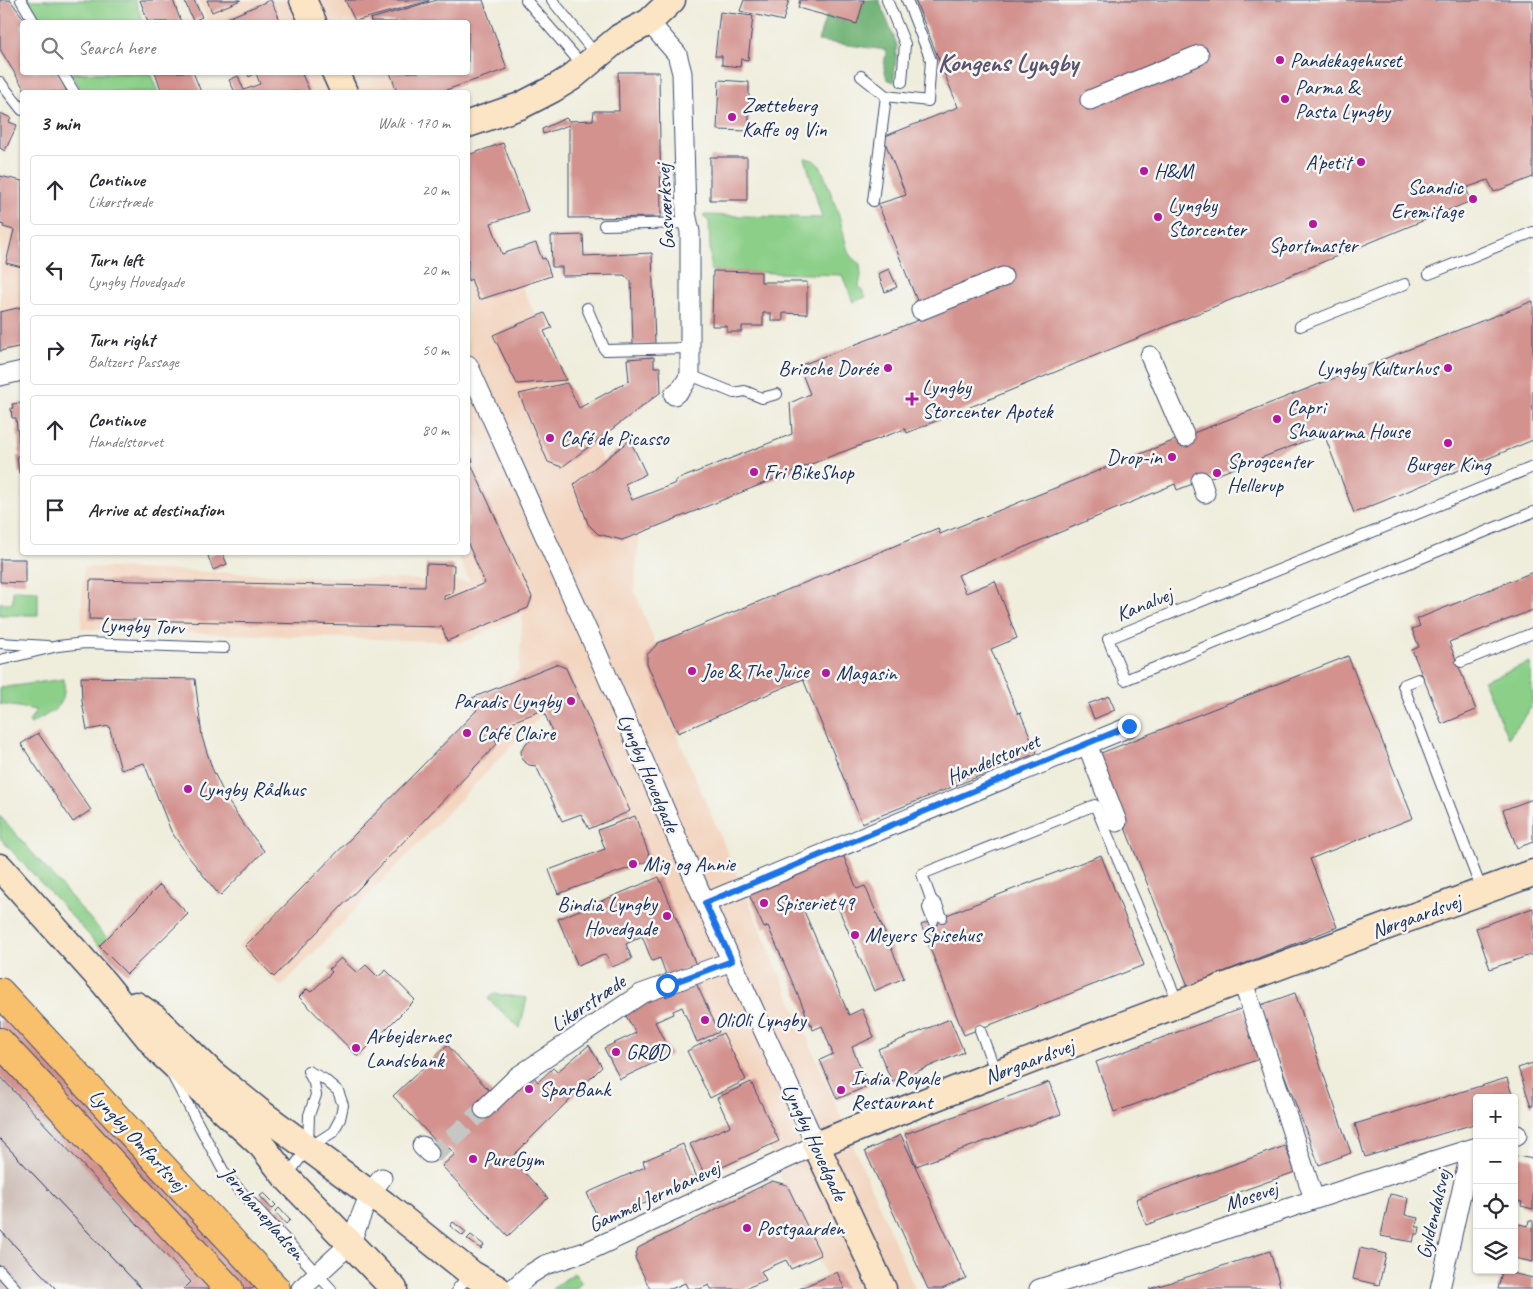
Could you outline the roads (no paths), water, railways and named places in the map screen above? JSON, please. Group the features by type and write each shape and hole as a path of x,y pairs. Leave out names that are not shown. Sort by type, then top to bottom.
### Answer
{"highway":[{"name":"Lyngby Omfartsvej","path":"0,992 276,1289"},
{"name":"Lyngby Omfartsvej","path":"0,1042 229,1289"}],"street":[{"path":"302,0 312,20"},
{"path":"470,123 520,106 571,78 620,37 638,9 648,11 672,0"},
{"name":"Gasværksvej","path":"648,11 677,54 682,73 686,213 690,232 690,375"},
{"path":"1090,100 1198,55"},
{"path":"921,310 1003,277"},
{"path":"1150,356 1185,437"},
{"name":"Lyngby Hovedgade","path":"470,368 592,640 705,903 883,1289"},
{"path":"0,376 20,371"},
{"path":"674,395 682,388 690,375"},
{"name":"Handelstorvet","path":"705,903 1129,726"},
{"path":"1086,744 1117,822"},
{"name":"Jernbanepladsen","path":"0,867 104,983 160,1052 262,1146 286,1177 394,1289"},
{"name":"Nørgaardsvej","path":"816,1145 1178,1003 1533,873"},
{"name":"Likørstræde","path":"484,1108 517,1077 641,994 732,961"},
{"path":"1242,979 1314,1198"},
{"name":"Jernbanepladsen","path":"104,983 155,1018 213,1074 308,1148 376,1186 464,1281 498,1289"},
{"name":"Gammel Jernbanevej","path":"513,1289 529,1275 545,1265 588,1251 816,1145"},
{"name":"Mosevej","path":"1039,1289 1117,1266 1314,1198 1473,1148"},
{"name":"Gyldendalsvej","path":"1440,1289 1473,1152"},
{"path":"301,1289 350,1244 376,1186"}],"lane":[{"path":"21,0 33,20"},
{"path":"526,0 591,62"},
{"path":"552,0 591,62"},
{"path":"887,0 905,44 902,82"},
{"path":"861,76 886,96 928,100 931,60 907,0"},
{"path":"64,75 73,90"},
{"path":"0,82 20,107"},
{"path":"873,201 886,96"},
{"path":"604,225 688,222"},
{"path":"1429,274 1530,234"},
{"path":"1300,326 1405,284"},
{"path":"587,308 605,350 691,348"},
{"path":"690,375 734,393 745,392 762,398 777,394"},
{"name":"Kanalvej","path":"1533,466 1108,639 1125,680 1533,512"},
{"path":"1461,662 1533,633"},
{"name":"Lyngby Torv","path":"0,643 58,646 102,642 224,648"},
{"name":"Lyngby Torv","path":"0,660 58,646"},
{"path":"1418,679 1403,685 1482,892"},
{"path":"938,919 928,908 931,899 922,874 1095,805 1178,1003"},
{"path":"980,1030 996,1073"},
{"name":"Jernbanepladsen","path":"160,1052 225,1174 331,1289"},
{"path":"308,1071 324,1079 338,1090 343,1105 340,1119 333,1132 308,1148 309,1115 316,1095 314,1083 308,1071"},
{"name":"Jernbanepladsen","path":"286,1177 308,1148"},
{"path":"0,1271 16,1289"}],"tunnel":[{"path":"429,1153 437,1152 484,1109"}],"tram line":[{"path":"0,1139 142,1289"},
{"path":"0,1230 56,1289"}],"place":[{"name":"Pandekagehuset","path":"1280,60"},
{"name":"Parma & Pasta Lyngby","path":"1285,99"},
{"name":"Zætteberg Kaffe og Vin","path":"732,117"},
{"name":"A'petit","path":"1361,162"},
{"name":"H&M","path":"1144,171"},
{"name":"Scandic Eremitage","path":"1473,199"},
{"name":"Lyngby Storcenter","path":"1158,217"},
{"name":"Sportmaster","path":"1313,224"},
{"name":"Brioche Dorée","path":"888,368"},
{"name":"Lyngby Kulturhus","path":"1448,368"},
{"name":"Lyngby Storcenter Apotek","path":"912,399"},
{"name":"Capri Shawarma House","path":"1277,419"},
{"name":"Café de Picasso","path":"550,438"},
{"name":"Burger King","path":"1448,443"},
{"name":"Drop-in","path":"1172,457"},
{"name":"Fri BikeShop","path":"754,472"},
{"name":"Sprogcenter Hellerup","path":"1217,473"},
{"name":"Joe & The Juice","path":"692,671"},
{"name":"Magasin","path":"826,673"},
{"name":"Paradis Lyngby","path":"571,701"},
{"name":"Café Claire","path":"467,733"},
{"name":"Lyngby Rådhus","path":"188,789"},
{"name":"Mig og Annie","path":"633,864"},
{"name":"Spiseriet49","path":"764,903"},
{"name":"Bindia Lyngby Hovedgade","path":"667,916"},
{"name":"Meyers Spisehus","path":"855,935"},
{"name":"OliOli Lyngby","path":"705,1020"},
{"name":"Arbejdernes Landsbank","path":"356,1048"},
{"name":"GRØD","path":"616,1052"},
{"name":"SparBank","path":"529,1089"},
{"name":"India Royale Restaurant","path":"841,1090"},
{"name":"PureGym","path":"473,1159"},
{"name":"Postgaarden","path":"747,1228"}],"district":[{"name":"Kongens Lyngby","path":"1008,62"}]}
